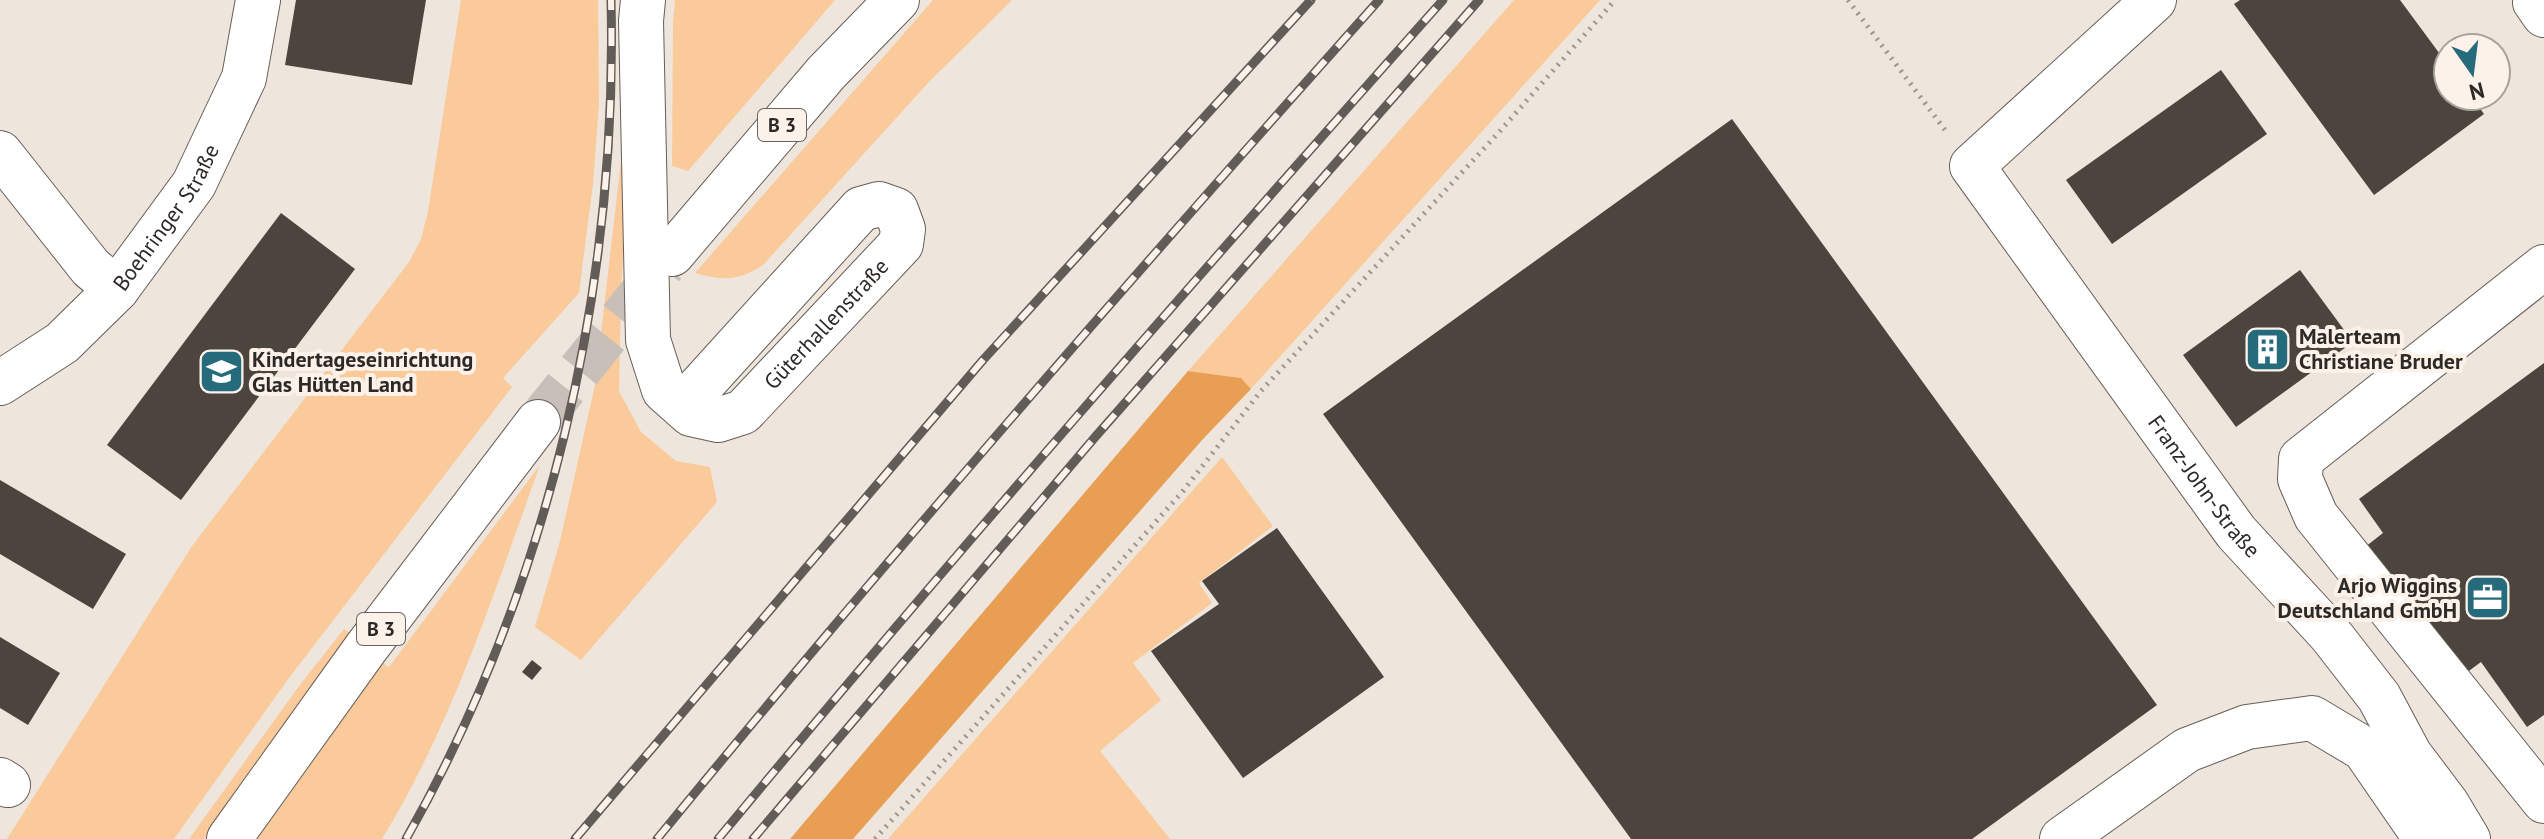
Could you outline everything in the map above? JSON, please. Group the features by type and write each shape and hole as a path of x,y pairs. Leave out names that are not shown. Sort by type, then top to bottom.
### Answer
{"street":[{"name":"Boehringer Straße","path":"0,383 62,343 117,289 194,184 244,78 258,0"},
{"path":"643,0 648,340 664,390 691,414 702,416"},
{"name":"B 3","path":"672,254 826,73 897,0"},
{"path":"1972,166 2154,0"},
{"path":"0,153 91,268 117,289"},
{"name":"Franz-John-Straße","path":"1972,166 2236,532 2330,634 2379,697 2410,755 2447,804 2468,839"},
{"name":"Güterhallenstraße","path":"879,204 896,210 903,229 901,244 764,390 743,412 718,420 702,416 696,391 861,209 879,204"},
{"path":"2539,786 2316,516 2300,479 2301,459 2544,267"},
{"name":"B 3","path":"229,839 366,648 538,422"},
{"path":"2062,839 2187,750 2247,727 2312,718 2364,749 2426,839"}],"path":[{"path":"875,839 1183,491 1261,391 1500,131 1615,0"},
{"path":"1848,0 1972,166"}],"shaded area":[{"path":"461,0 598,0 599,104 593,184 579,293 503,378 512,387 289,678 174,839 7,839 192,546 409,262 421,239 428,211"},
{"path":"675,0 835,0 688,171 672,166"},
{"path":"933,0 1012,0 928,83 763,265 730,278 695,273"},
{"path":"1514,0 1600,0 1251,389 1241,378 1188,371"},
{"path":"627,109 630,162 621,289 619,391 641,432 676,461 710,467 717,502 581,660 535,627 560,541 595,385"},
{"path":"1188,371 1241,378 1251,389 1203,439 853,839 790,839"},
{"path":"1222,457 1273,526 1199,583 1212,603 1133,663 1161,700 1100,751 1170,839 888,839"},
{"path":"540,465 489,609 451,703 382,839 257,839 383,663 389,667"},
{"path":"344,629 351,634 204,839 189,839 299,686"}],"building":[{"path":"296,0 426,0 412,85 285,65"},
{"path":"2240,0 2400,0 2432,43 2432,112 2484,114 2374,195 2234,4"},
{"path":"2221,70 2267,134 2112,244 2066,180"},
{"path":"1732,119 2157,705 1972,839 1631,839 1323,414"},
{"path":"281,213 355,269 181,500 107,445"},
{"name":"Malerteam Christiane Bruder","path":"2300,270 2353,342 2236,427 2183,355"},
{"name":"Arjo Wiggins Deutschland GmbH","path":"2544,363 2544,715 2527,727 2481,662 2462,676 2365,547 2383,533 2359,499"},
{"path":"0,480 126,554 93,609 0,554"},
{"path":"1277,528 1384,677 1243,778 1151,651 1219,604 1202,581"},
{"path":"0,637 60,673 28,725 0,708"},
{"path":"532,660 542,668 532,680 522,672"}],"tunnel":[{"path":"538,422 664,265"}],"railway":[{"path":"406,839 456,742 499,642 536,539 565,433 587,326 602,218 610,109 611,0"},
{"path":"575,839 983,360 1311,0"},
{"path":"657,839 1014,415 1379,0"},
{"path":"718,839 1077,416 1443,0"},
{"path":"753,839 1096,436 1479,0"}],"place":[{"name":"Malerteam Christiane Bruder","path":"2268,349"},
{"name":"Kindertageseinrichtung Glas Hütten Land","path":"221,372"},
{"name":"Arjo Wiggins Deutschland GmbH","path":"2488,598"}]}
